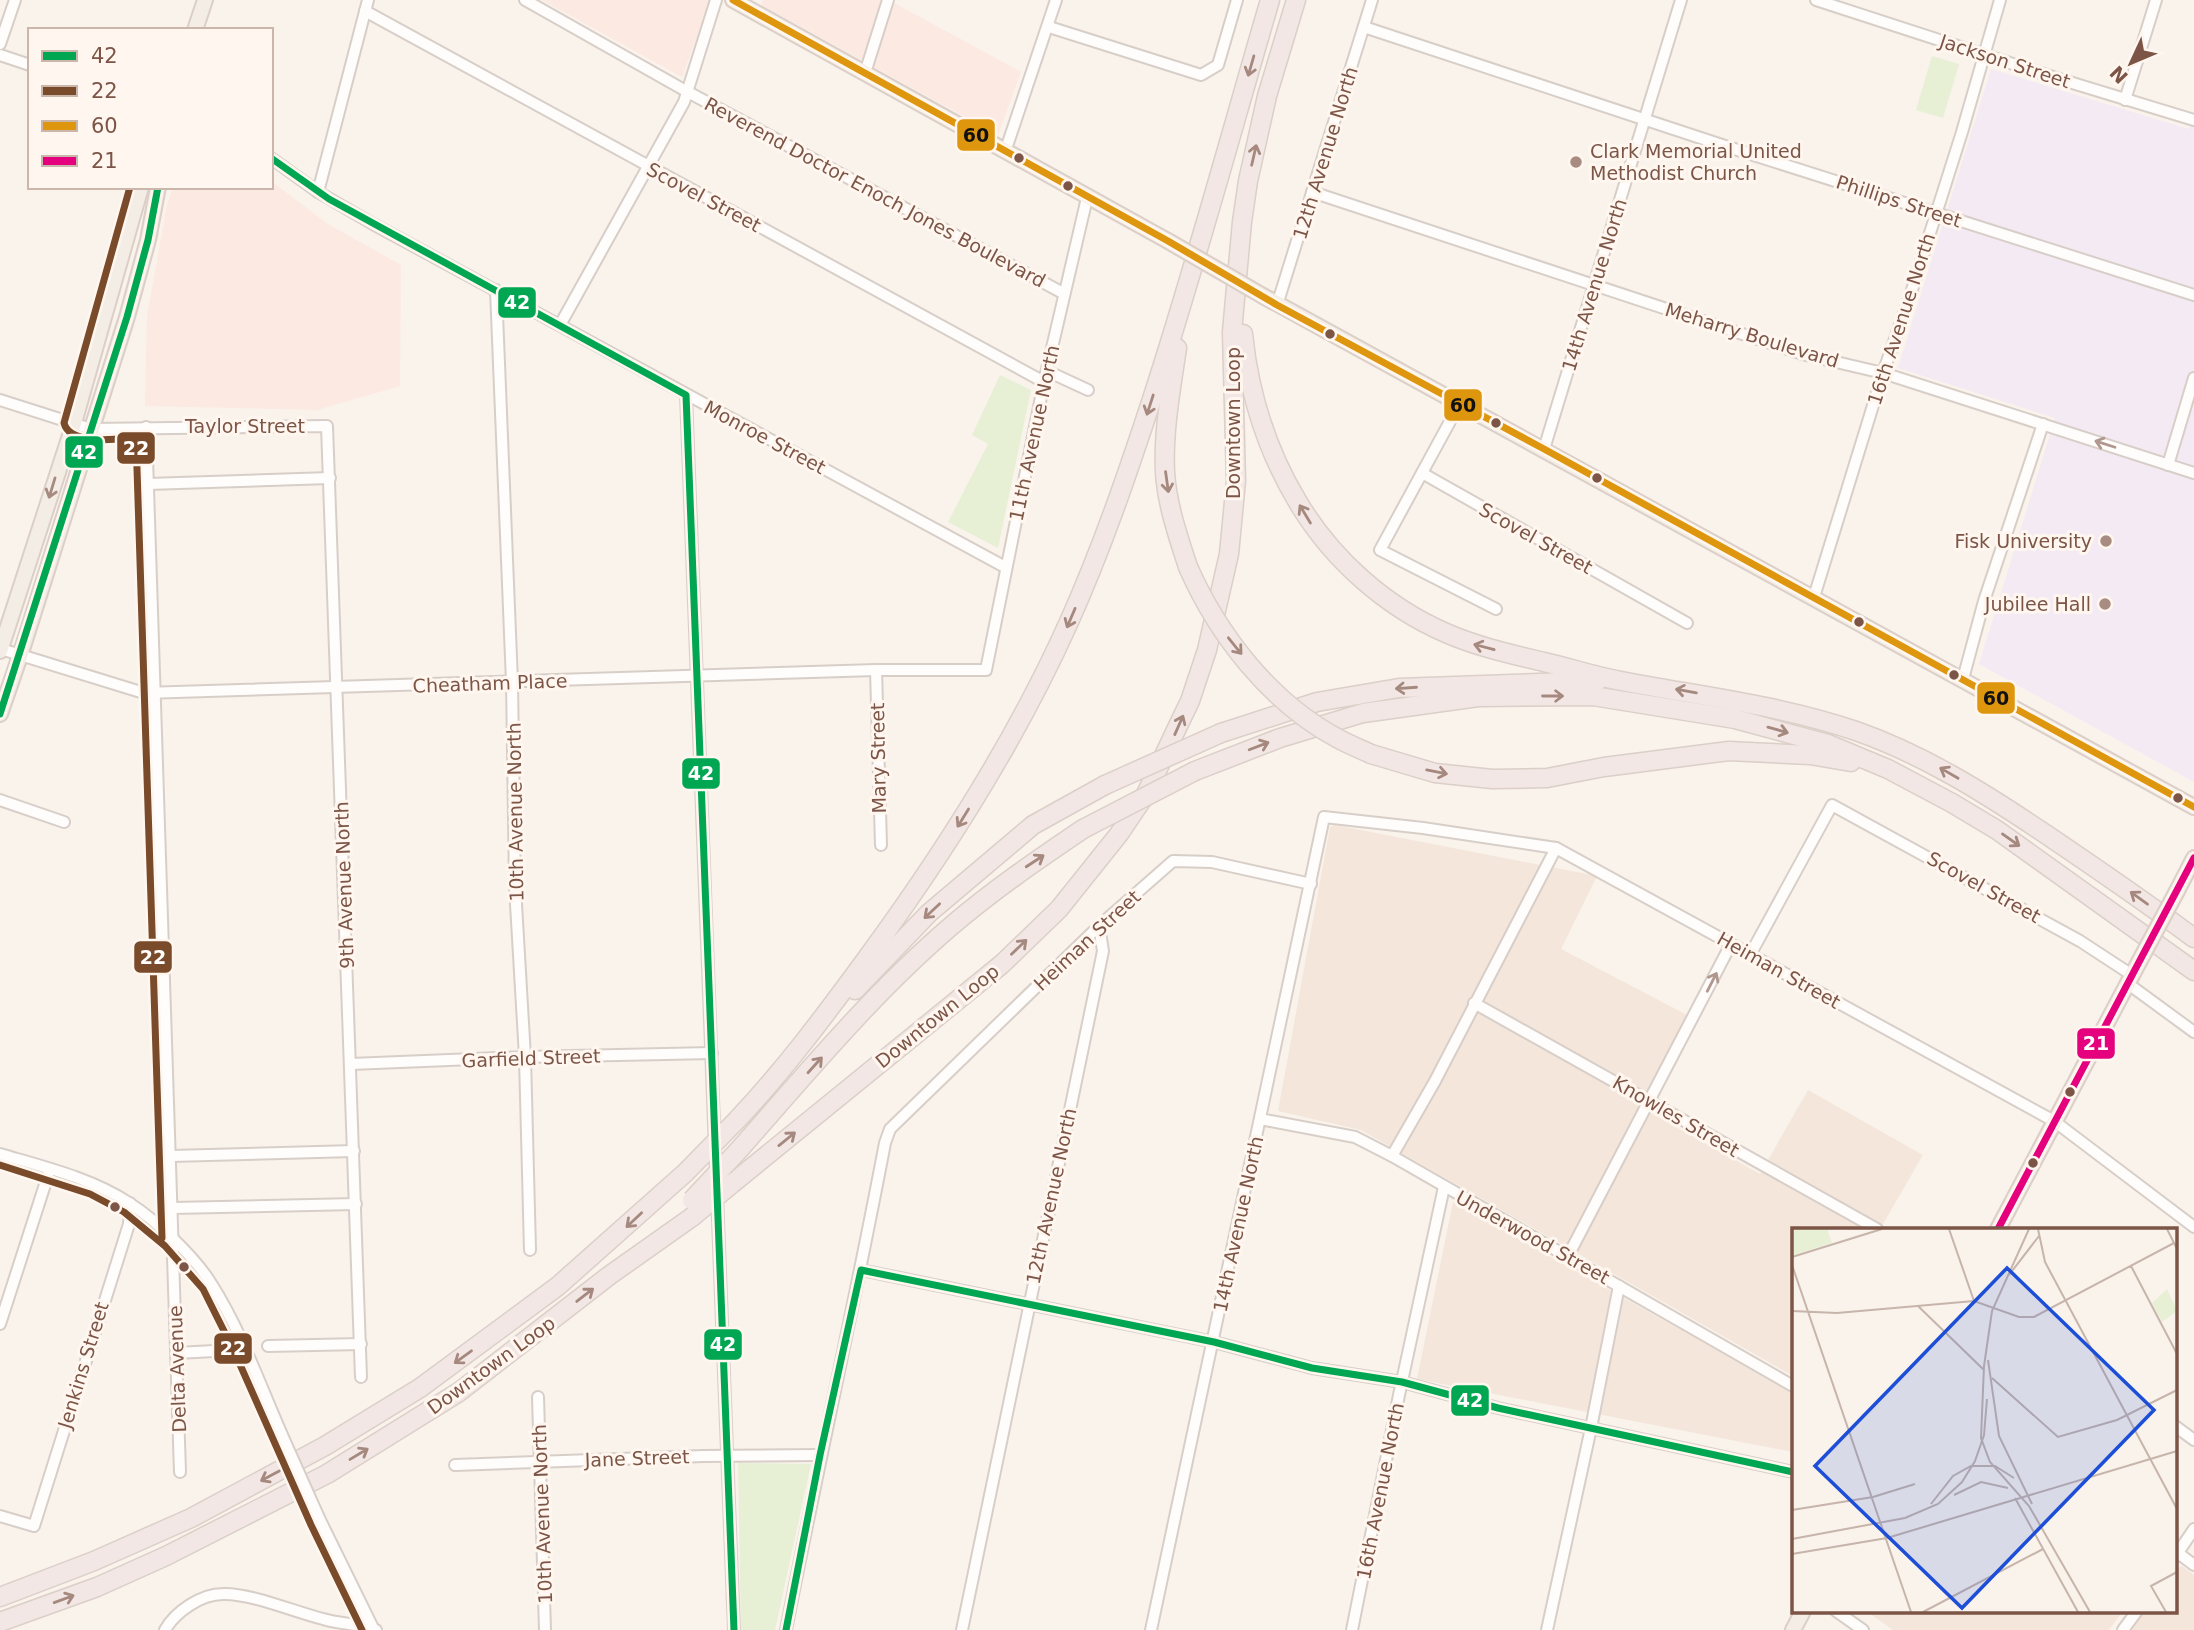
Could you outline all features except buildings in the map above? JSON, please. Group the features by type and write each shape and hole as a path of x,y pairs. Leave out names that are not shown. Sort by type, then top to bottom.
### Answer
{"highway":[{"name":"Downtown Loop","path":"0,1597 93,1561 191,1518 325,1446 420,1388 558,1286 608,1244 685,1173 777,1077 905,906 961,821 1009,742 1069,623 1108,527 1186,293 1270,0"},
{"name":"Downtown Loop","path":"0,1622 97,1587 154,1562 327,1474 459,1392 692,1208 734,1182 1002,964 1059,909 1079,885 1146,794 1189,701 1207,650 1227,565 1236,481 1232,332 1241,222 1267,96 1296,0"},
{"path":"1237,285 1245,355 1266,440 1286,482 1312,524 1339,558 1407,612 1443,632 1476,645 1621,681 1709,695 1857,731 1937,767 2003,805 2122,885 2194,938"},
{"path":"1186,293 1167,417 1165,473 1174,526 1201,597 1229,640 1262,679 1298,712 1336,738 1371,754 1436,773 1492,779 1547,778 1604,767 1730,751 1810,755 1888,769"},
{"path":"806,1040 929,912 1033,825 1105,785 1221,733 1317,702 1399,688 1621,681"},
{"path":"692,1208 737,1152 885,988 949,928 1017,873 1083,829 1195,771 1280,738 1363,713 1491,696 1593,696 1735,719 1828,744 1888,769 1997,830 2194,971"},
{"path":"0,1583 93,1561"}],"main road":[{"path":"196,28 205,0"},
{"path":"733,0 1168,241 1277,305 2194,807"},
{"path":"0,650 74,423 140,189"},
{"path":"0,714 130,304 148,240 158,189"},
{"path":"1999,1228 2194,858"},
{"path":"1793,1630 1802,1612"}],"street":[{"path":"0,44 15,0"},
{"name":"Reverend Doctor Enoch Jones Boulevard","path":"525,0 1063,293"},
{"path":"560,326 684,102 716,0"},
{"path":"865,73 888,0"},
{"path":"1006,152 1056,0"},
{"path":"1049,27 1201,75 1218,65 1237,0"},
{"name":"12th Avenue North","path":"1277,305 1372,0"},
{"name":"14th Avenue North","path":"1544,449 1681,0"},
{"name":"Jackson Street","path":"1816,0 2194,120"},
{"name":"16th Avenue North","path":"1814,597 1883,373 1962,132 2000,0"},
{"path":"2125,100 2156,0"},
{"path":"318,192 367,5"},
{"name":"Scovel Street","path":"367,5 649,167 1045,376 1088,390"},
{"name":"Phillips Street","path":"1364,27 1645,120 2194,295"},
{"path":"0,55 28,64"},
{"name":"Monroe Street","path":"273,159 318,192 1005,567"},
{"name":"Meharry Boulevard","path":"1312,192 1806,355 1883,373 2194,473"},
{"name":"11th Avenue North","path":"986,670 1045,376 1087,198"},
{"name":"10th Avenue North","path":"496,290 512,682 515,887 525,1057 530,1250"},
{"path":"2168,465 2194,378"},
{"path":"686,395 734,1630"},
{"name":"Taylor Street","path":"0,400 91,429 327,426"},
{"path":"1460,403 1380,550 1496,609"},
{"path":"1963,679 1984,601 2043,424"},
{"name":"9th Avenue North","path":"327,426 361,1377"},
{"name":"Delta Avenue","path":"146,427 180,1472"},
{"name":"Scovel Street","path":"1422,473 1687,623"},
{"path":"148,484 330,478"},
{"name":"Cheatham Place","path":"0,650 144,694 876,670 986,670"},
{"name":"Mary Street","path":"876,670 881,845"},
{"path":"0,800 64,822"},
{"name":"Scovel Street","path":"1750,955 1832,806 2080,941 2133,973 2194,1032"},
{"name":"14th Avenue North","path":"1152,1630 1324,817"},
{"name":"Heiman Street","path":"1324,817 1423,828 1556,848 2054,1121 2194,1227"},
{"path":"1392,1156 1435,1081 1556,848"},
{"name":"Heiman Street","path":"861,1270 890,1129 1099,926 1173,861 1212,862 1311,884"},
{"name":"12th Avenue North","path":"962,1630 1104,951 1099,926"},
{"path":"1568,1256 1731,944"},
{"name":"Knowles Street","path":"1474,1003 1875,1228"},
{"name":"Garfield Street","path":"351,1064 712,1053"},
{"name":"Underwood Street","path":"1260,1119 1355,1138 1392,1156 1792,1384"},
{"path":"170,1156 354,1151"},
{"path":"0,1154 94,1184 130,1203 172,1238 212,1283 244,1347 320,1520 374,1629"},
{"path":"0,1324 50,1169"},
{"name":"16th Avenue North","path":"1352,1630 1444,1187"},
{"name":"Jenkins Street","path":"0,1516 34,1526 129,1224 130,1203"},
{"path":"173,1208 356,1204"},
{"path":"786,1630 820,1455 861,1270 1214,1342 1312,1368 1402,1382 1498,1408 1792,1472"},
{"path":"1547,1630 1619,1286"},
{"path":"268,1346 361,1344"},
{"path":"177,1353 214,1351"},
{"name":"10th Avenue North","path":"538,1397 545,1630"},
{"path":"2176,1427 2194,1440"},
{"name":"Jane Street","path":"455,1465 727,1455 820,1455"},
{"path":"2194,1529 2176,1555 2194,1565"},
{"path":"165,1630 170,1621 185,1609 201,1600 221,1594 247,1598 336,1623 374,1629"},
{"path":"1837,1612 1863,1630"},
{"path":"2123,1630 2132,1612"}],"shaded area":[{"path":"542,0 708,0 710,1 682,77"},
{"path":"763,0 884,0 1021,72 998,135 761,5"},
{"name":"Fisk University","path":"1991,69 2189,129 2194,117 2194,782 1979,664 2055,418 1898,368"},
{"path":"273,183 328,224 401,265 400,386 317,410 145,406 147,316 167,205 172,189 273,189"},
{"path":"1335,825 1597,876 1561,949 1689,1016 1642,1108 1760,1174 1808,1090 1923,1155 1881,1228 1792,1228 1792,1375 1361,1130 1278,1111 1330,827"},
{"path":"1453,1202 1792,1392 1792,1452 1417,1379"},
{"path":"2182,1566 2194,1575 2194,1630 2129,1630 2143,1612 2176,1612 2176,1569"},
{"path":"1867,1612 2116,1612 2120,1615 2109,1630 1893,1630"}],"green space":[{"path":"1932,56 1959,64 1943,118 1916,110"},
{"path":"1000,375 1031,390 998,548 948,522 988,444 972,435"},
{"path":"738,1463 811,1464 775,1630 741,1630"}],"transit line":[{"name":"60","path":"733,0 1168,241 1277,305 2194,807"},
{"name":"42","path":"273,159 329,199 686,395 734,1630"},
{"name":"22","path":"129,189 64,423 68,430 84,438 136,438 162,1238"},
{"name":"42","path":"0,714 127,317 148,240 158,189"},
{"name":"21","path":"1999,1228 2194,858"},
{"name":"22","path":"0,1165 90,1194 124,1212 165,1246 203,1289 362,1630"},
{"name":"42","path":"786,1630 820,1455 861,1270 1214,1342 1312,1368 1402,1382 1498,1408 1792,1472"}],"place":[{"name":"Clark Memorial United Methodist Church","path":"1576,162"},
{"name":"Fisk University","path":"2106,541"},
{"name":"Jubilee Hall","path":"2105,604"}]}
